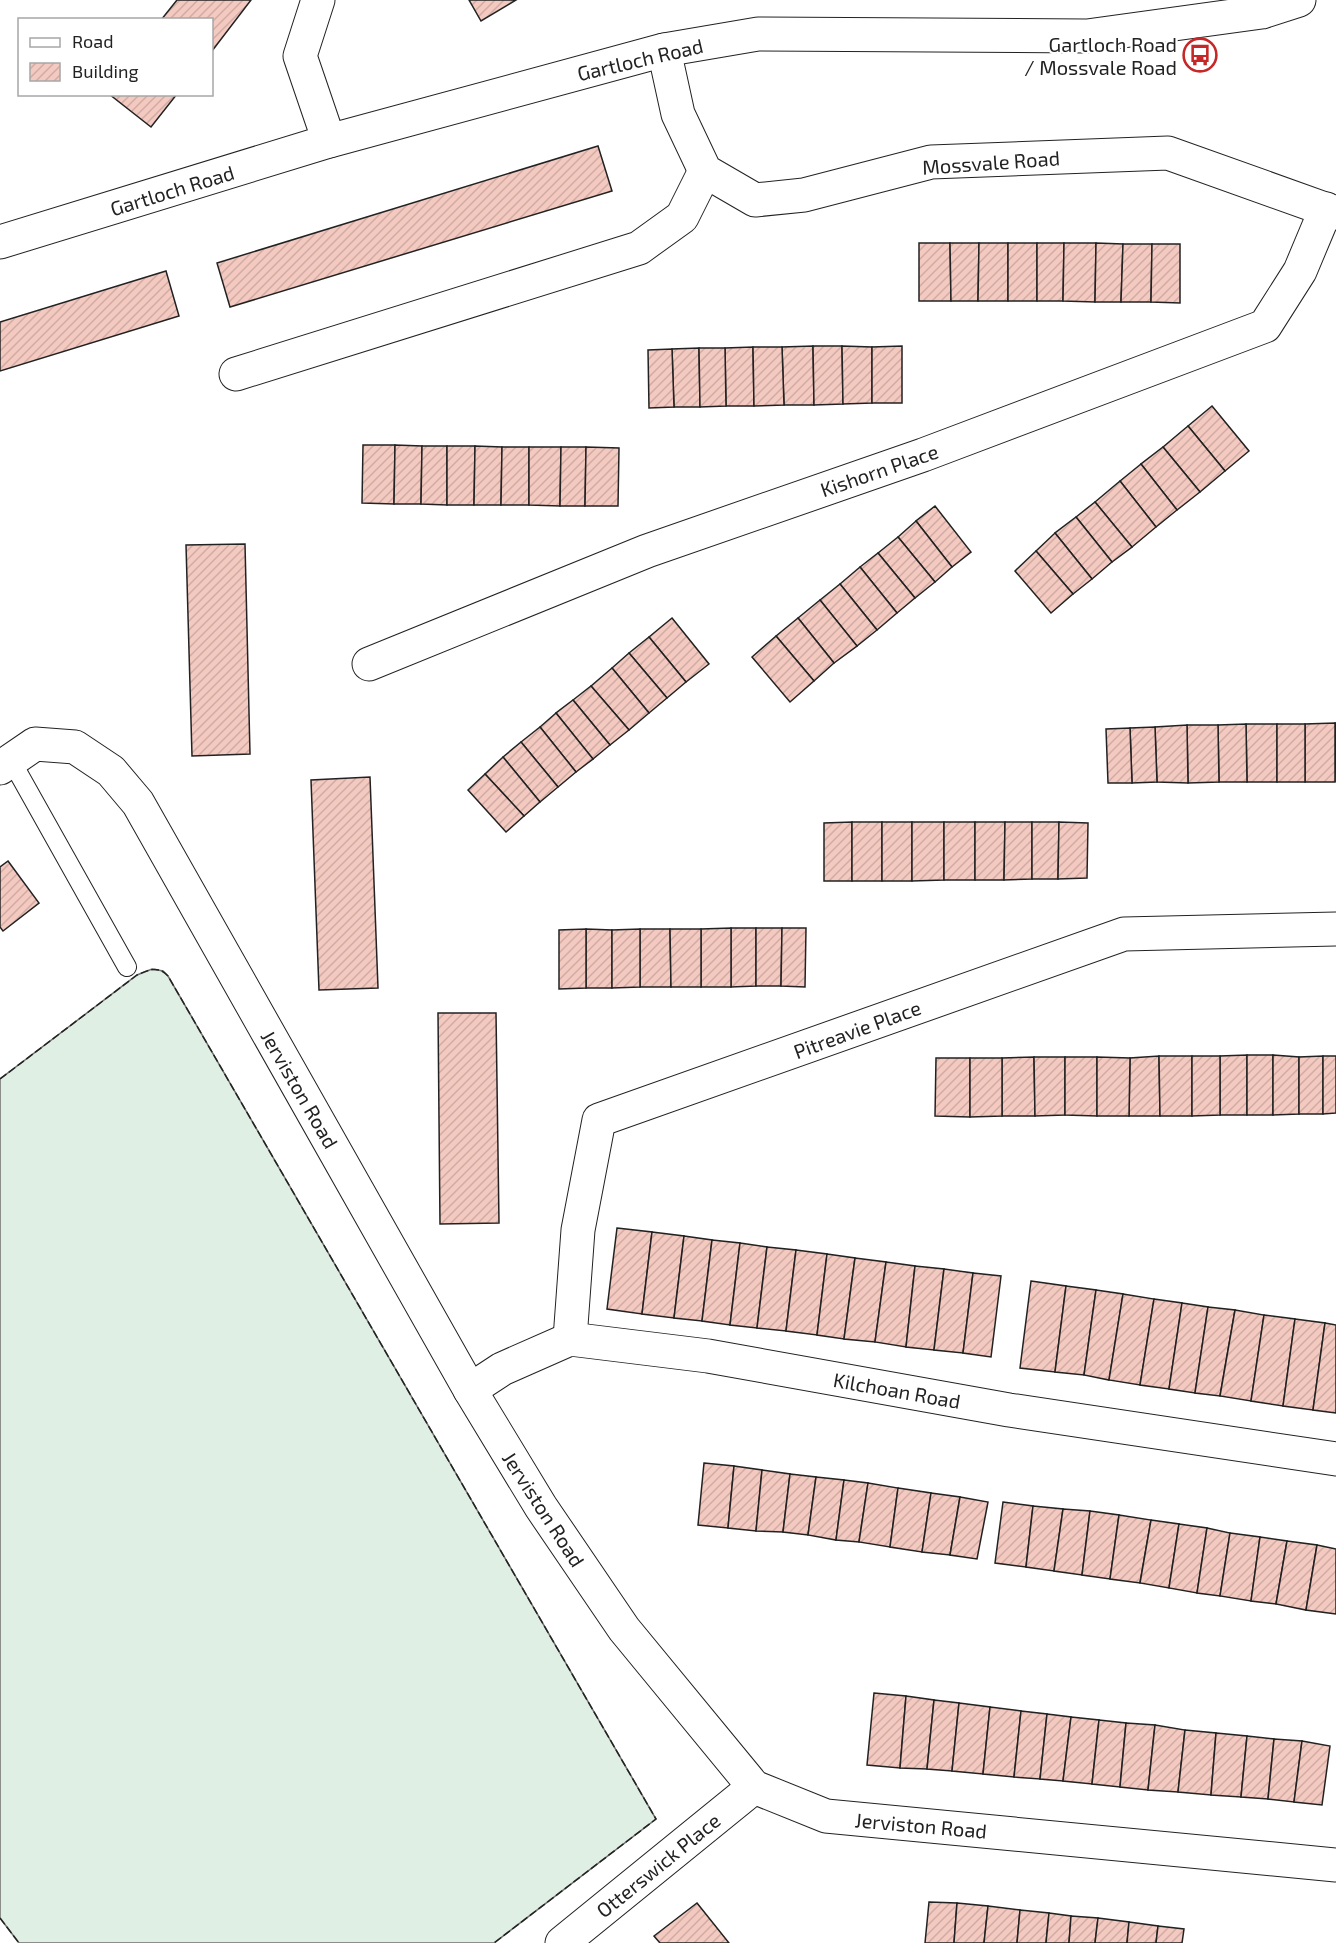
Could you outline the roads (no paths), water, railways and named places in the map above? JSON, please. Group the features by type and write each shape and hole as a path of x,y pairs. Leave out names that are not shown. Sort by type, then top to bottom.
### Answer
{"street":[{"path":"318,0 300,56 329,141"},
{"name":"Gartloch Road","path":"0,242 329,141 664,50 758,34 1087,36 1262,12 1299,0"},
{"path":"236,374 639,248 682,217 705,171 678,114 664,50"},
{"name":"Mossvale Road","path":"705,171 755,200 804,195 931,162 1168,153 1331,211"},
{"name":"Kishorn Place","path":"369,664 647,551 923,455 1265,326 1300,271 1331,211"},
{"name":"Jerviston Road","path":"15,757 75,747 111,771 138,802 470,1390 541,1507 624,1629 754,1787 826,1816 1336,1865"},
{"name":"Pitreavie Place","path":"570,1339 578,1230 599,1120 1124,933 1336,929"},
{"path":"470,1390 502,1370 570,1339"},
{"name":"Kilchoan Road","path":"570,1339 708,1356 997,1408 1336,1459"},
{"name":"Otterswick Place","path":"562,1943 754,1787"}],"lane":[{"path":"15,757 127,967"}],"place":[{"name":"Gartloch Road / Mossvale Road","path":"1200,55"}]}
